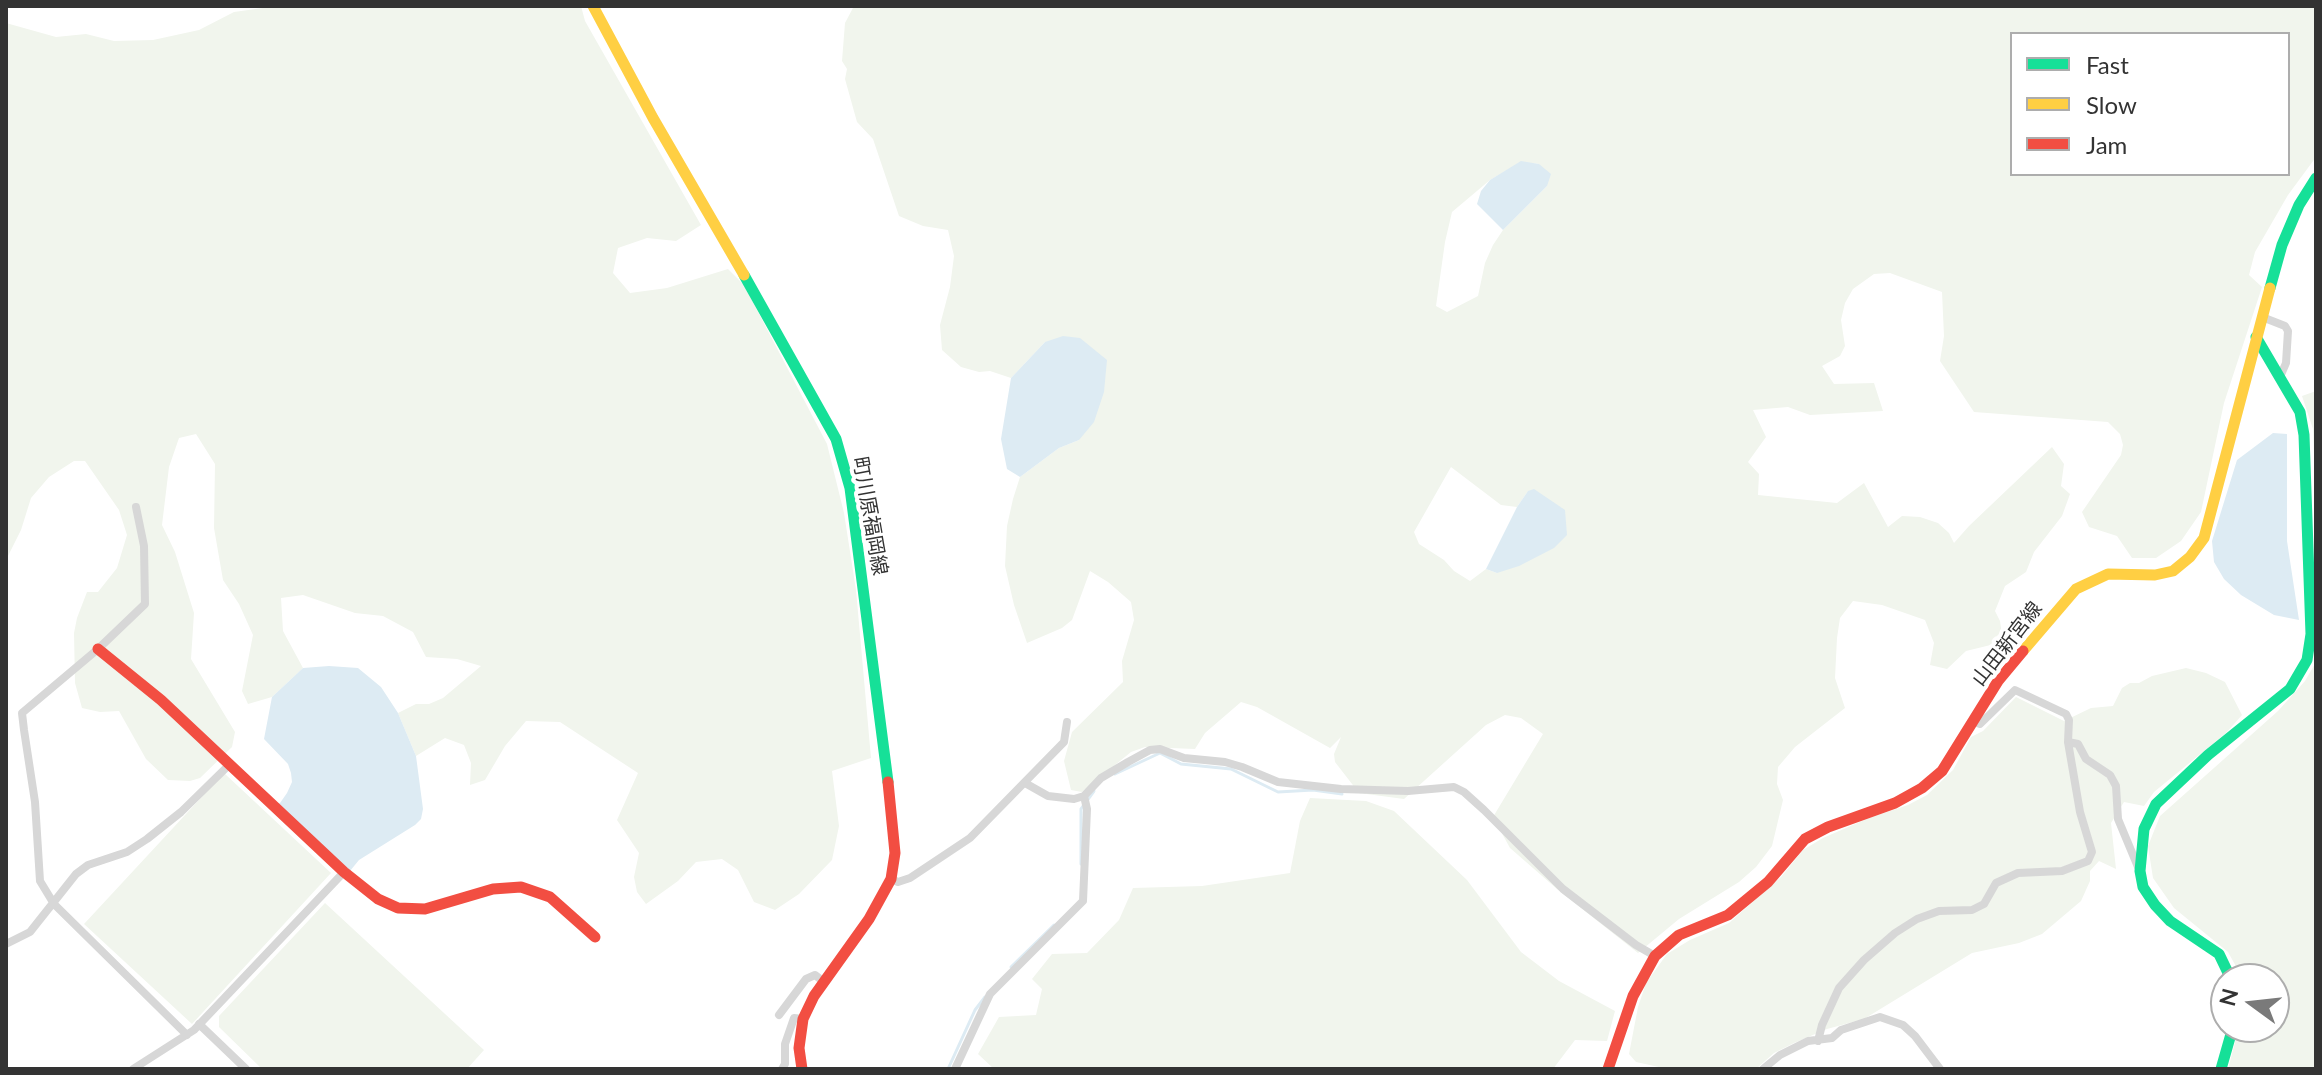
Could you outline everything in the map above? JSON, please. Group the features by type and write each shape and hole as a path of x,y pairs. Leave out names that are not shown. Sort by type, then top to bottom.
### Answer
{"main road":[{"name":"町川原福岡線","path":"593,6 653,118 761,300 836,439 850,488 895,834 891,879 869,919 799,1018 802,1069"},
{"name":"山田新宮線","path":"1608,1069 1633,996 1655,956 1679,935 1728,915 1768,882 1805,839 1828,827 1895,803 1922,788 1942,771 1998,681 2076,589 2108,574 2155,575 2173,571 2190,557 2204,538 2282,245 2299,205 2316,178"},
{"path":"2223,963 2219,954 2170,921 2155,905 2143,887 2140,871 2144,829 2156,804 2208,755 2290,689 2307,660 2311,634 2304,435 2300,412 2256,337"},
{"path":"98,649 161,700 344,872 378,899 410,910 425,909 493,889 521,887 562,906 595,937"},
{"path":"2221,1069 2228,1043"}],"street":[{"path":"2262,317 2285,326 2288,331 2286,363 2280,377"},
{"path":"136,507 144,546 145,604 98,649 22,713 35,802 40,881 54,904 187,1035"},
{"path":"1818,1041 1839,988 1864,960 1895,933 1917,919 1939,911 1972,910 1984,904 1996,883 2018,873 2062,871 2088,861 2092,852 2080,812 2066,714 2015,690 1980,724 1972,721"},
{"path":"891,879 898,882 910,878 970,838 1064,742 1067,722"},
{"path":"2068,742 2078,744 2086,759 2110,775 2116,786 2118,819 2140,871"},
{"path":"1025,783 1056,798 1074,799 1084,796 1101,778 1150,750 1160,749 1184,758 1233,764 1278,782 1368,790 1454,787 1484,810 1563,889 1655,956"},
{"path":"6,944 30,932 76,874 88,865 127,852 147,839 181,812 229,765"},
{"path":"955,1069 990,994 1083,901 1087,809 1084,796"},
{"path":"133,1069 199,1024 344,872"},
{"path":"779,1015 806,979 815,975 824,982"},
{"path":"784,1068 785,1044 799,1018 791,998"},
{"path":"1763,1069 1808,1041 1832,1038 1841,1030 1880,1017 1903,1025 1940,1069"},
{"path":"199,1024 246,1069"}],"shaded area":[{"path":"277,6 581,6 585,21 701,225 676,241 647,238 618,248 613,273 630,293 667,288 728,269 744,285 827,444 844,513 856,590 871,758 832,771 839,826 832,860 799,894 775,910 754,902 738,870 722,859 696,862 678,881 646,904 637,892 634,877 639,853 617,820 638,773 560,722 526,721 505,746 485,780 470,785 471,763 464,745 445,738 416,756 398,713 416,704 429,704 443,698 481,666 457,659 426,657 413,632 383,616 355,613 303,595 281,598 283,631 303,668 272,697 248,704 242,691 253,635 239,604 223,580 214,528 215,464 196,434 179,438 169,467 162,525 175,552 194,613 191,659 235,732 232,747 200,778 168,780 146,759 119,711 100,712 82,708 75,683 74,633 77,618 87,592 98,592 117,568 127,535 119,510 85,461 74,461 49,477 31,498 21,530 8,556 6,576 6,23 56,37 86,34 114,41 153,40 199,30 234,12"},
{"path":"854,6 2316,6 2316,157 2288,195 2255,252 2249,275 2262,287 2224,403 2201,512 2181,541 2156,558 2132,558 2117,536 2089,527 2082,512 2121,455 2123,445 2120,434 2108,422 1974,412 1940,361 1944,336 1942,292 1890,273 1874,274 1853,289 1845,303 1841,320 1845,346 1840,356 1822,366 1834,384 1874,383 1883,411 1810,415 1788,407 1753,410 1766,437 1748,462 1759,474 1758,495 1837,503 1864,483 1888,527 1902,516 1920,517 1938,523 1954,543 2052,447 2064,464 2061,486 2070,494 2062,516 2034,552 2026,572 2005,586 1995,611 2003,642 1966,651 1947,669 1930,665 1934,643 1925,620 1882,605 1853,601 1840,618 1837,638 1835,678 1845,708 1795,747 1778,767 1777,784 1783,800 1772,846 1739,882 1679,919 1638,953 1510,848 1493,817 1543,734 1521,718 1505,715 1486,725 1404,799 1359,793 1335,762 1334,754 1341,737 1330,748 1257,707 1241,702 1205,733 1195,749 1145,747 1131,752 1082,792 1071,790 1064,761 1072,732 1123,682 1122,661 1134,620 1131,602 1090,571 1072,620 1062,628 1027,643 1005,566 1007,526 1013,499 1020,477 1059,448 1079,440 1045,342 1011,378 961,367 942,350 940,325 954,256 948,230 923,226 899,216 873,139 857,122 845,79 847,69 842,61 845,23","holes":["1521,162 1539,164 1547,186 1503,230 1493,245 1485,263 1478,296 1447,312 1436,306 1452,212 1490,180","1451,467 1501,505 1517,507 1528,491 1497,573 1486,569 1470,581 1419,544 1414,532"]},
{"path":"1521,161 1539,164 1551,174 1547,186 1503,230 1477,204 1481,191 1490,180"},
{"path":"1063,336 1080,338 1107,360 1104,392 1094,422 1079,440 1059,448 1020,477 1007,469 1001,439 1011,378 1045,342"},
{"path":"2316,391 2316,511 2313,429 2302,396"},
{"path":"2273,433 2287,434 2287,541 2299,620 2274,615 2241,595 2224,579 2214,562 2212,541 2237,460"},
{"path":"1534,489 1565,510 1567,535 1554,548 1519,566 1497,573 1486,569 1517,507 1528,491"},
{"path":"2316,662 2316,1069 2228,1069 2235,1043 2290,1043 2290,963 2234,963 2228,952 2174,908 2153,878 2148,846 2160,816 2278,711 2305,681"},
{"path":"303,668 358,668 381,687 398,713 416,756 423,809 421,819 415,825 359,860 350,871 275,804 280,803 287,793 292,782 291,773 288,764 264,739 272,697"},
{"path":"2186,668 2225,682 2242,715 2226,733 2154,792 2144,806 2124,802 2111,823 2116,869 2099,861 2090,871 2090,881 2081,901 2042,934 2019,943 1972,953 1864,1019 1827,1029 1794,1043 1774,1053 1756,1069 1668,1069 1636,1062 1629,1054 1646,983 1667,954 1729,923 1781,877 1803,850 1823,838 1927,795 1953,770 1971,737 1983,731 2016,697 2064,721 2091,708 2113,706 2122,688 2130,683"},
{"path":"224,773 331,873 192,1024 84,924"},
{"path":"1310,798 1366,801 1394,811 1467,880 1521,952 1559,981 1615,1011 1607,1041 1575,1040 1553,1069 994,1069 978,1054 999,1017 1036,1015 1042,989 1032,979 1052,954 1087,953 1119,920 1133,888 1202,886 1290,873 1300,821"},
{"path":"325,903 484,1050 467,1069 262,1069 219,1027 219,1016"}],"waterway":[{"path":"1115,774 1160,753 1181,764 1231,769 1278,792 1313,790 1342,794"},
{"path":"1081,864 1081,809 1094,791"},
{"path":"1011,967 1054,925"},
{"path":"948,1069 975,1010 985,997"}],"traffic: fast":[{"path":"2270,288 2282,245 2299,205 2316,178"},
{"path":"744,275 836,439 850,488 888,782"},
{"path":"2223,963 2219,954 2170,921 2155,905 2143,887 2140,871 2144,829 2156,804 2208,755 2290,689 2307,660 2311,634 2304,435 2300,412 2256,337"},
{"path":"2221,1069 2228,1043"}],"traffic: slow":[{"path":"593,6 653,118 744,275"},
{"path":"2023,651 2076,589 2108,574 2155,575 2173,571 2190,557 2204,538 2270,288"}],"traffic: jam":[{"path":"98,649 161,700 344,872 378,899 398,908 425,909 493,889 521,887 550,897 595,937"},
{"path":"1608,1069 1633,996 1655,956 1679,935 1728,915 1768,882 1805,839 1828,827 1895,803 1922,788 1942,771 1998,681 2023,651"},
{"path":"802,1069 799,1048 803,1019 814,996 869,919 891,879 895,853 888,782"}]}
